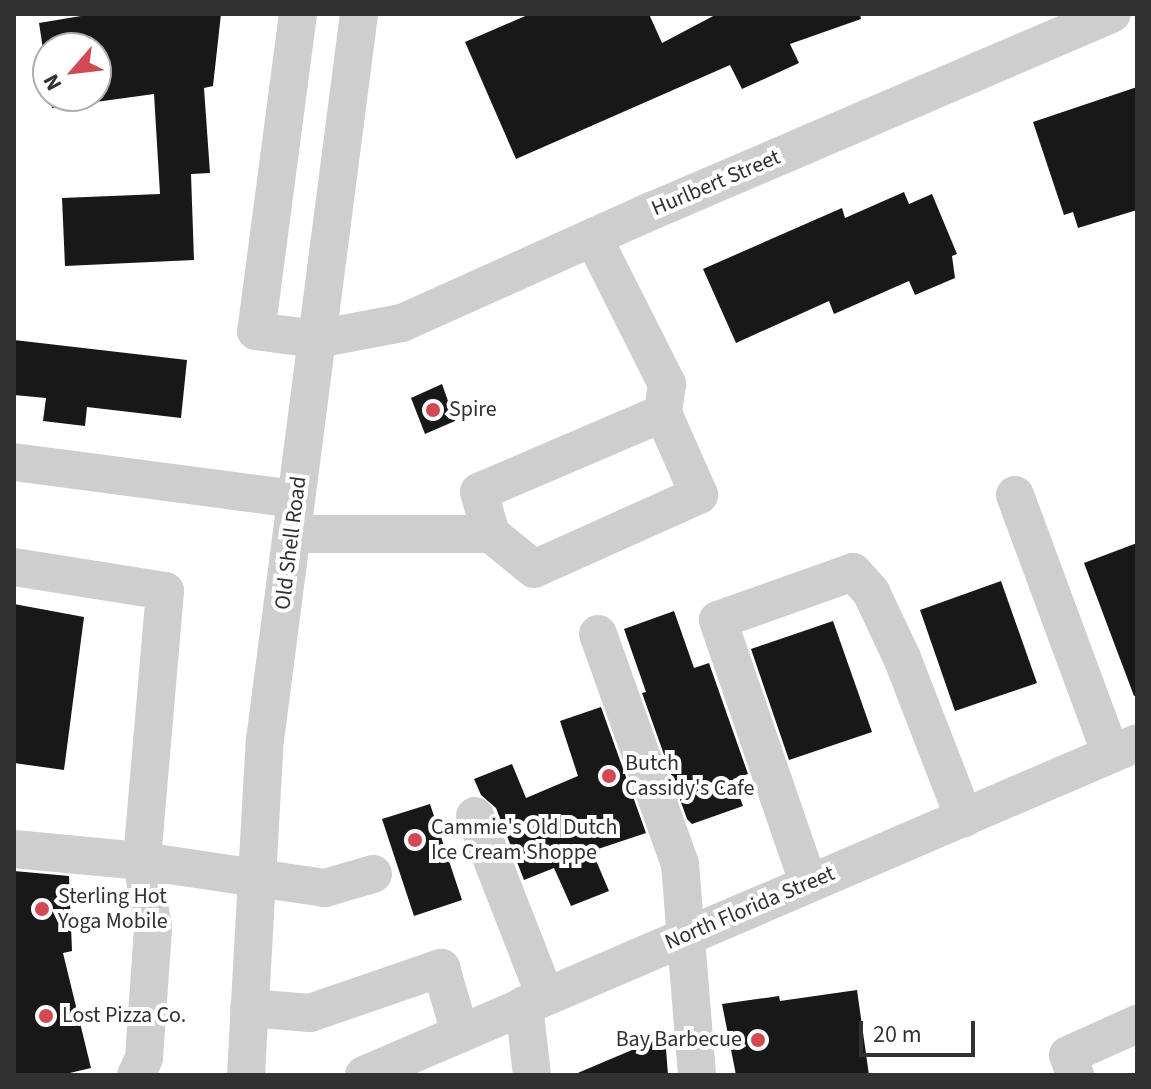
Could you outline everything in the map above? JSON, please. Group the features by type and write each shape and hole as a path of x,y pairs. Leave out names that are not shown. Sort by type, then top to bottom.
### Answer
{"street":[{"name":"Hurlbert Street","path":"298,14 256,331 317,339 402,323 593,237 1112,14"},
{"name":"Old Shell Road","path":"246,1075 265,740 359,14"},
{"path":"14,462 294,516 491,534 534,569 699,495 663,413 667,384 593,237"},
{"path":"491,534 479,492 663,413"},
{"path":"1015,495 1124,749"},
{"path":"14,567 165,591 142,861 153,929 144,1058 136,1075"},
{"path":"808,882 718,620 853,572 871,592 902,658 964,818"},
{"path":"598,634 680,864 697,1075"},
{"name":"North Florida Street","path":"364,1075 1124,749"},
{"path":"475,816 535,1001 532,1075"},
{"path":"14,849 142,861 325,888 373,874"},
{"path":"249,1008 310,1013 441,968 460,1033"},
{"path":"1075,1075 1068,1055 1137,1024"}],"building":[{"path":"93,14 221,14 213,86 204,88 210,173 191,174 194,260 65,266 62,198 160,194 154,94 112,100 112,32 40,32 39,23"},
{"path":"530,14 649,14 662,43 717,14 860,14 861,19 790,44 799,63 742,89 730,65 516,159 465,42"},
{"path":"1137,87 1137,210 1078,228 1073,212 1064,215 1033,122"},
{"path":"904,192 909,204 932,194 957,254 952,256 955,278 915,295 909,281 834,314 829,301 736,343 703,269 842,208 845,218"},
{"path":"14,340 187,360 181,418 87,407 85,426 43,421 46,398 14,395"},
{"name":"Spire","path":"442,384 455,421 425,434 411,398"},
{"path":"1137,543 1137,695 1134,696 1084,563"},
{"path":"1001,581 1037,683 955,711 920,610"},
{"path":"14,604 84,617 64,770 14,763"},
{"path":"674,611 694,668 709,663 748,774 733,779 743,806 692,824 687,819 642,693 646,692 624,629"},
{"path":"833,621 872,732 789,760 751,649"},
{"path":"601,707 646,833 592,851 609,891 571,906 554,868 524,880 496,808 481,795 474,779 512,764 526,798 578,776 560,721"},
{"name":"Cammie's Old Dutch Ice Cream Shoppe","path":"430,804 462,900 414,916 382,819"},
{"name":"Lost Pizza Co.","path":"14,871 69,876 72,951 63,953 91,1068 61,1075 14,1075"},
{"path":"857,990 869,1075 736,1075 722,1004 779,996 780,1001"},
{"path":"665,1036 668,1075 573,1075"}],"place":[{"name":"Spire","path":"433,410"},
{"name":"Butch Cassidy's Cafe","path":"609,776"},
{"name":"Cammie's Old Dutch Ice Cream Shoppe","path":"415,840"},
{"name":"Sterling Hot Yoga Mobile","path":"42,909"},
{"name":"Lost Pizza Co.","path":"46,1016"},
{"name":"Bay Barbecue","path":"758,1040"}]}
